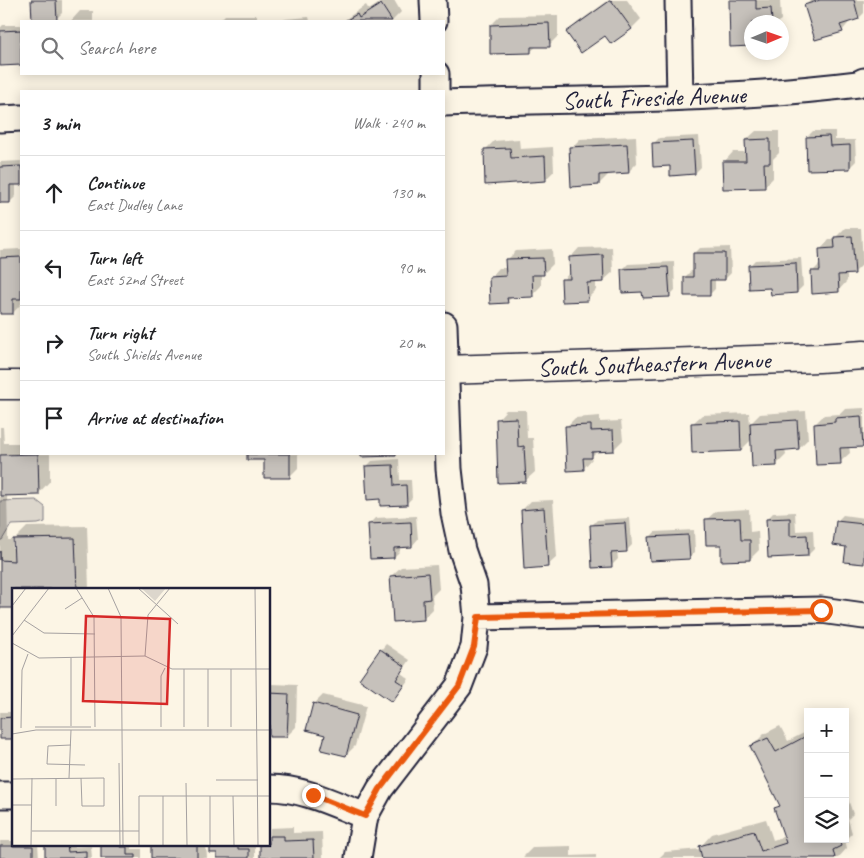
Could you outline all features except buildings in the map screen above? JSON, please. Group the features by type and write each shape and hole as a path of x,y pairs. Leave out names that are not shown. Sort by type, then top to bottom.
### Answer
{"main road":[{"name":"South Southeastern Avenue","path":"445,370 864,355"},
{"path":"0,386 20,385"}],"street":[{"path":"433,0 434,20"},
{"path":"678,0 680,97"},
{"path":"436,75 436,90"},
{"name":"South Fireside Avenue","path":"445,103 680,97 800,91 858,84 864,81"},
{"path":"0,119 20,118"},
{"path":"358,858 365,816 380,789 459,686 474,647 478,617 474,585 462,550 454,513 449,469 445,390"},
{"path":"478,617 821,610 864,616"},
{"path":"270,788 282,788 313,795 365,816"}],"shaded area":[{"path":"36,500 45,507 45,522 11,525 2,540 0,540 0,501"}],"route":[{"path":"313,795 365,816 380,789 459,686 474,647 478,617 821,610"}]}
